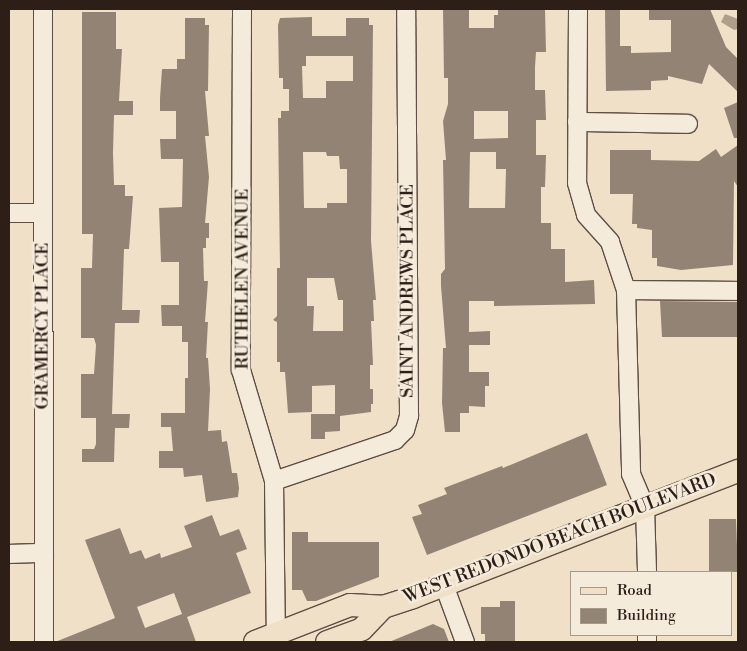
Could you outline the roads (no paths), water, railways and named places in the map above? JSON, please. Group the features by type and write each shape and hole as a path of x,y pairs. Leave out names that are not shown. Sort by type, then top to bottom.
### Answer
{"main road":[{"name":"WEST REDONDO BEACH BOULEVARD","path":"255,642 350,605 383,607 444,586 738,471"},
{"name":"WEST REDONDO BEACH BOULEVARD","path":"326,642 362,629 383,607"}],"street":[{"name":"GRAMERCY PLACE","path":"44,9 44,642"},
{"name":"RUTHELEN AVENUE","path":"242,9 241,370 274,481 276,634"},
{"name":"SAINT ANDREWS PLACE","path":"274,481 395,440 407,423 406,9"},
{"path":"578,9 577,183 586,215 610,242 626,290 631,474 644,507 648,571"},
{"path":"578,122 688,124"},
{"path":"9,213 43,213"},
{"path":"626,290 738,291"},
{"path":"9,554 44,554"},
{"path":"444,586 464,642"}]}
